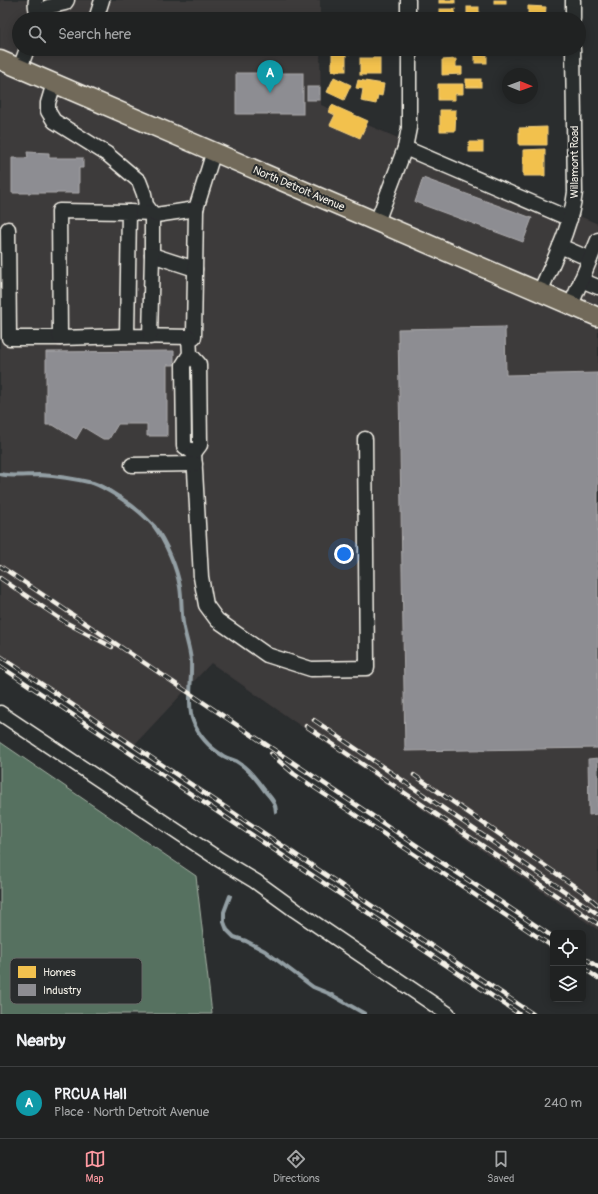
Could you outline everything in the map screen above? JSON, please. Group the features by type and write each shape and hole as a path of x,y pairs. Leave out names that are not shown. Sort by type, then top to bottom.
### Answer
{"main road":[{"name":"North Detroit Avenue","path":"0,60 598,317"}],"street":[{"path":"42,8 65,3 67,0"},
{"path":"98,12 102,0"},
{"path":"408,0 408,12"},
{"path":"573,0 573,12"},
{"path":"20,68 24,56"},
{"path":"377,222 405,148 409,128 409,56"},
{"name":"Willamont Road","path":"540,292 570,219 575,192 573,56"},
{"path":"54,83 48,102 48,111 54,121 107,154 139,181 146,205 152,213 150,337"},
{"path":"405,148 570,219"},
{"path":"8,229 9,338 194,336 196,209 214,152"},
{"path":"60,338 59,211 129,212 152,213 156,215 196,209"},
{"path":"127,336 129,212"},
{"path":"571,305 598,240"},
{"path":"560,246 590,259"},
{"path":"152,255 195,270"},
{"path":"581,280 598,287"},
{"path":"189,337 190,354 183,365 184,446 194,459 201,577 206,605 217,620 267,655 311,669 367,668 365,439"},
{"path":"132,465 194,459"},
{"path":"0,713 220,860 254,881 301,915 448,1014"}],"shaded area":[{"path":"0,0 320,0 320,12 12,12 12,56 320,56 321,105 598,224 598,930 211,663 134,745 0,656"}],"green space":[{"path":"0,742 196,876 212,1014 0,1014"}],"building: Homes":[{"path":"439,0 455,0 455,3 439,3"},
{"path":"494,0 506,0 506,4 494,4"},
{"path":"528,6 546,7 546,12 528,12"},
{"path":"467,7 479,7 479,12 467,12"},
{"path":"439,9 455,9 455,12 439,12"},
{"path":"332,56 346,56 346,71 332,71"},
{"path":"475,56 487,56 487,63 475,63"},
{"path":"360,58 380,58 380,75 360,75"},
{"path":"456,59 456,67 462,67 462,74 442,75 442,60"},
{"path":"334,77 351,85 344,100 327,92"},
{"path":"466,79 481,79 481,87 466,87"},
{"path":"358,80 384,84 382,96 378,95 376,104 361,101 363,89 356,88"},
{"path":"438,84 463,84 463,94 455,94 455,100 438,100"},
{"path":"332,105 368,121 360,138 330,125 335,115 329,112"},
{"path":"440,110 456,110 455,131 440,131"},
{"path":"547,127 547,145 519,145 519,128"},
{"path":"469,142 483,142 483,152 469,152"},
{"path":"545,149 545,176 523,176 523,150"}],"building: Industry":[{"path":"236,73 303,73 303,114 236,114"},
{"path":"307,87 320,87 320,100 307,100"},
{"path":"27,152 49,153 49,158 83,158 83,168 79,168 79,193 12,193 12,158 28,158"},
{"path":"423,178 532,218 523,242 415,202"},
{"path":"505,327 506,375 598,373 598,748 405,751 398,329"},
{"path":"174,351 174,365 167,365 167,436 147,436 147,424 118,424 109,439 103,439 83,427 76,439 53,425 46,425 46,352"},
{"path":"598,758 598,814 589,815 588,759"}],"waterway":[{"path":"0,474 14,476 52,476 93,483 129,503 154,526 167,547 179,580 183,623 190,656 190,708 195,726 201,736 213,749 227,758 236,761 252,774 273,801 276,812"},
{"path":"230,896 224,912 224,922 227,930 234,937 246,941 265,951 313,987 330,994 365,1014"}],"railway":[{"path":"0,566 550,935"},
{"path":"0,578 65,622 112,647"},
{"path":"0,656 533,1014"},
{"path":"0,666 519,1014"},
{"path":"314,720 598,914"},
{"path":"306,726 598,924"},
{"path":"271,754 294,774 550,945"},
{"path":"414,775 583,892 598,905"},
{"path":"586,959 598,967"},
{"path":"586,970 598,978"}],"place":[{"name":"PRCUA Hall","path":"270,93"}]}
